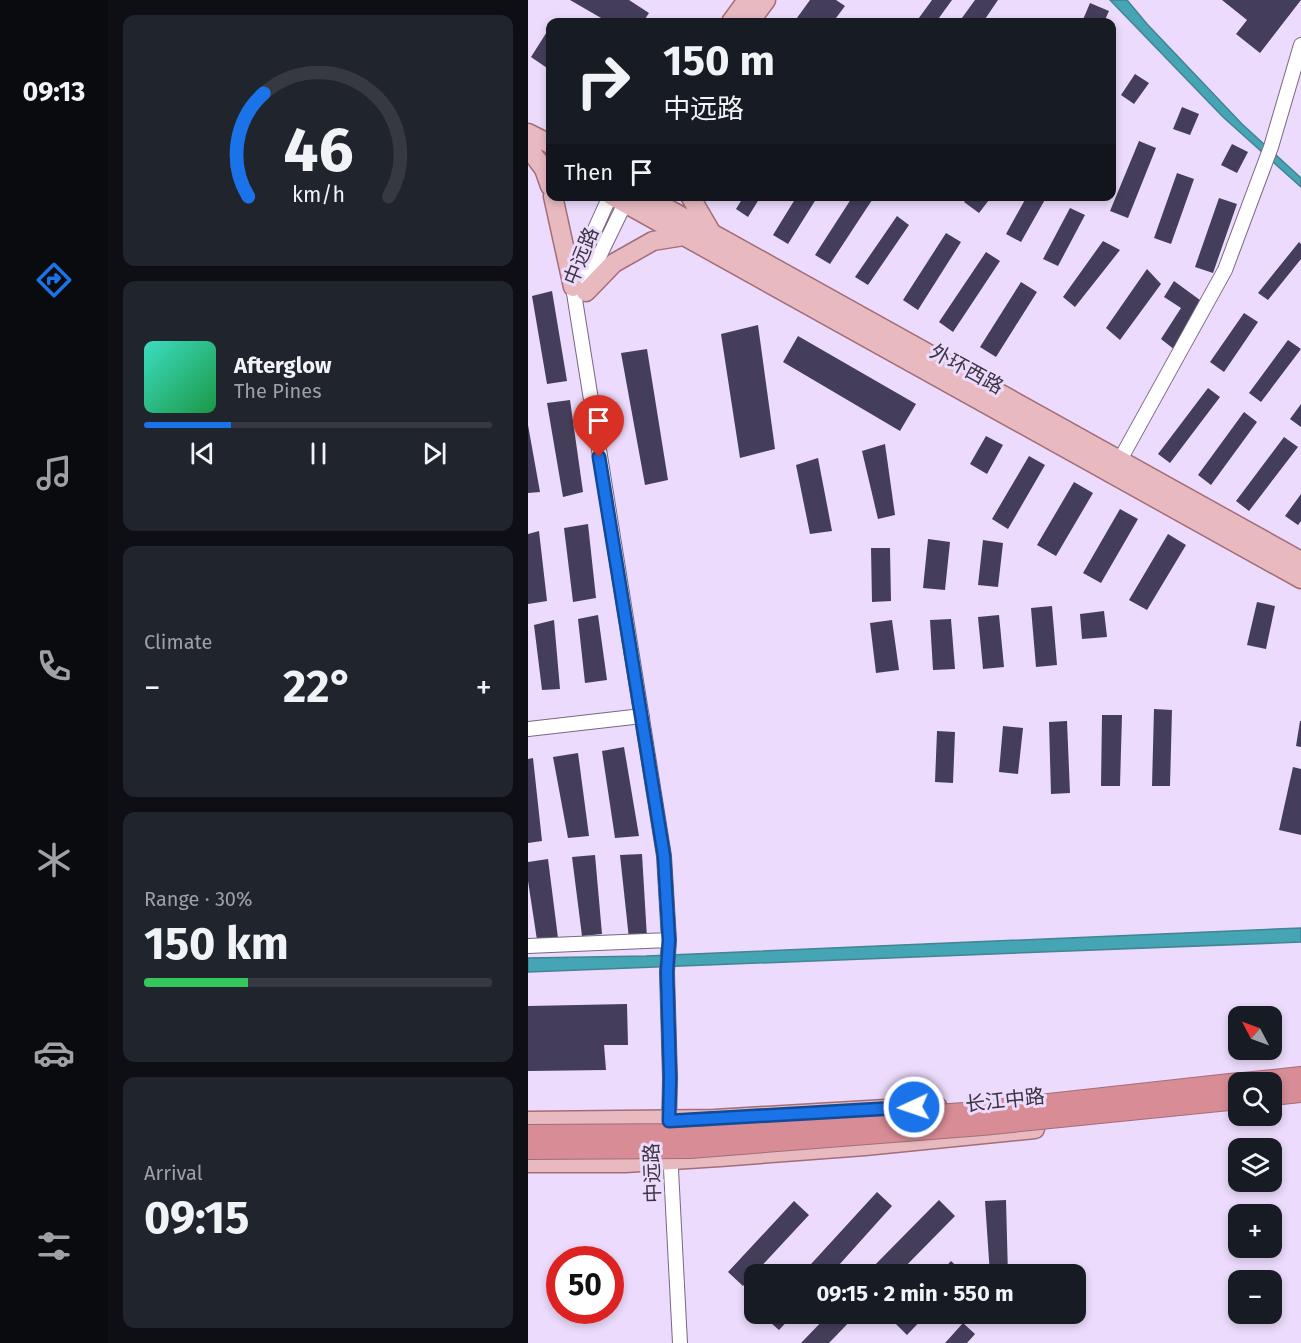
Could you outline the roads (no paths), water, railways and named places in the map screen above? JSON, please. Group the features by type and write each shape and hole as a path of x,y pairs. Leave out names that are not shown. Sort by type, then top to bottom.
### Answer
{"highway":[{"name":"长江中路","path":"1282,1079 1301,1077"},
{"name":"长江中路","path":"528,1135 688,1134 977,1112 1228,1084"},
{"path":"1282,1094 1301,1092"},
{"name":"长江中路","path":"528,1149 690,1148 970,1126 1228,1100"}],"main road":[{"path":"734,18 747,0"},
{"path":"753,18 766,0"},
{"path":"529,141 546,134"},
{"path":"529,141 546,143"},
{"path":"529,141 546,157"},
{"path":"529,141 546,175"},
{"path":"554,201 580,289 614,263 653,241 684,236"},
{"name":"外环西路","path":"624,201 1051,442 1116,467 1301,561"},
{"name":"外环西路","path":"654,201 1116,467 1301,579"},
{"path":"693,201 712,234"},
{"name":"长江中路","path":"528,1121 669,1121 979,1103 1301,1069"},
{"path":"1282,1103 1301,1101"},
{"name":"长江中路","path":"528,1163 625,1163 876,1145 1228,1108"}],"street":[{"path":"1116,467 1225,270 1271,147 1301,45"},
{"name":"中远路","path":"618,201 594,267 580,289 578,325 664,856 668,945 669,1121 680,1343"},
{"path":"528,729 642,716"},
{"path":"528,946 668,945"}]}
